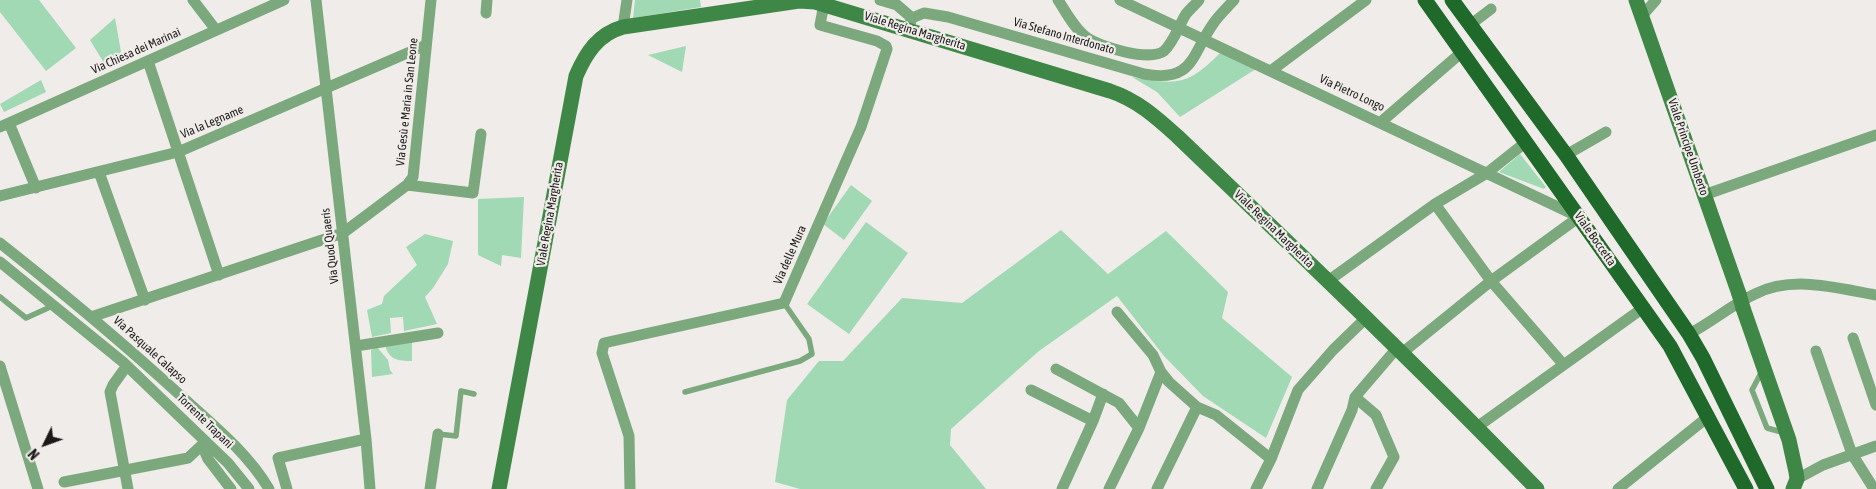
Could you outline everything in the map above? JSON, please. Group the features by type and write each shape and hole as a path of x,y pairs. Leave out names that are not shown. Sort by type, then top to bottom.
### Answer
{"main road":[{"name":"Viale Boccetta","path":"1425,0 1670,346 1709,416 1746,489"},
{"name":"Viale Boccetta","path":"1452,0 1566,155 1689,334 1703,358 1767,489"},
{"name":"Viale Principe Umberto","path":"1636,0 1787,433 1795,461 1795,484"},
{"name":"Viale Regina Margherita","path":"499,489 576,76 581,63 598,40 606,34 623,27 799,1 815,2 910,24 1110,90 1134,101 1156,117 1328,281 1477,427 1537,489"}],"street":[{"path":"192,0 216,30"},
{"name":"Via Chiesa dei Marinai","path":"4,125 284,0"},
{"name":"Via Quod Quaeris","path":"316,0 356,346 370,489"},
{"name":"Via Gesù e Maria in San Leone","path":"92,317 343,233 407,185 413,177 431,0"},
{"path":"486,13 487,0"},
{"path":"623,27 627,0"},
{"path":"880,0 897,5 910,24"},
{"path":"1058,0 1086,37 1098,43 1128,52 1147,55 1159,54 1167,48 1187,13 1199,0"},
{"name":"Via Pietro Longo","path":"1120,0 1272,70 1579,217"},
{"name":"Via Stefano Interdonato","path":"910,24 924,13 948,17 1155,76 1171,75 1181,70 1196,56 1212,24 1234,0"},
{"path":"1272,70 1366,0"},
{"path":"1642,16 1656,0"},
{"name":"Via delle Mura","path":"630,489 629,436 602,353 604,343 784,303 861,127 887,53 886,46 878,41 820,24 824,4"},
{"path":"1470,25 1491,9"},
{"name":"Via la Legname","path":"0,196 178,152 426,45"},
{"path":"1381,122 1462,52"},
{"path":"148,61 219,275"},
{"path":"4,125 36,188"},
{"path":"1566,155 1606,132"},
{"path":"407,185 473,193 481,134"},
{"path":"1704,195 1876,135"},
{"path":"1328,281 1435,204 1487,173 1526,142"},
{"path":"99,172 145,300"},
{"path":"1435,204 1491,280 1563,364"},
{"path":"1317,489 1352,410 1355,397 1399,351 1491,280 1579,217"},
{"name":"Via Pasquale Calapso","path":"0,243 92,317 167,383 250,462 269,489"},
{"name":"Torrente Trapani","path":"0,262 123,362 228,463 249,489"},
{"path":"0,270 123,371 202,445 241,489"},
{"path":"1689,334 1755,293 1784,285 1817,285 1876,295"},
{"path":"1477,427 1643,308"},
{"path":"1117,312 1153,355 1161,372 1169,382 1197,407 1216,415 1271,459"},
{"path":"1256,489 1271,459 1298,390 1332,350 1366,318"},
{"path":"356,346 438,333"},
{"path":"1853,338 1876,405"},
{"path":"1816,351 1852,454 1874,489"},
{"path":"0,366 38,489"},
{"path":"1056,369 1119,403 1139,428"},
{"path":"123,371 113,384 110,392 128,489"},
{"path":"1109,489 1139,428 1161,372"},
{"path":"1031,390 1093,421"},
{"path":"1062,489 1093,421 1102,394"},
{"path":"1355,397 1376,415 1394,458 1376,489"},
{"path":"1157,489 1197,407"},
{"path":"1618,489 1709,416"},
{"path":"430,489 438,434"},
{"path":"287,489 278,458 366,439"},
{"path":"64,482 188,458 202,445"},
{"path":"202,445 208,459 231,489"},
{"path":"1795,484 1822,465 1876,446"}],"lane":[{"path":"0,297 26,318 48,308"},
{"path":"685,392 800,360 812,354 809,339 784,303"},
{"path":"438,434 456,436 461,391 474,394"}],"green space":[{"path":"0,0 39,0 76,48 46,71 0,12"},
{"path":"635,0 700,0 701,7 633,18"},
{"path":"115,18 121,52 104,63 90,40"},
{"path":"686,46 682,72 648,55"},
{"path":"1221,52 1259,67 1180,117 1157,92 1132,77 1171,82 1181,80 1200,71"},
{"path":"41,80 46,92 4,112 0,104"},
{"path":"1520,154 1546,187 1544,189 1499,172"},
{"path":"851,185 872,201 844,240 823,224"},
{"path":"524,197 521,258 502,255 501,266 478,255 478,199"},
{"path":"866,222 908,253 849,334 807,304"},
{"path":"1061,230 1108,274 1166,231 1228,292 1222,318 1292,377 1266,438 1203,396 1164,356 1117,296 1039,351 951,429 950,445 986,489 800,489 775,482 787,400 819,361 843,361 902,298 962,303"},
{"path":"425,234 453,241 448,264 425,297 437,324 404,331 403,317 390,318 391,333 372,337 367,310 382,304 384,296 417,265 406,247"},
{"path":"412,340 412,361 395,359 389,354 385,345"},
{"path":"377,347 388,360 393,374 372,377 371,350"}]}
